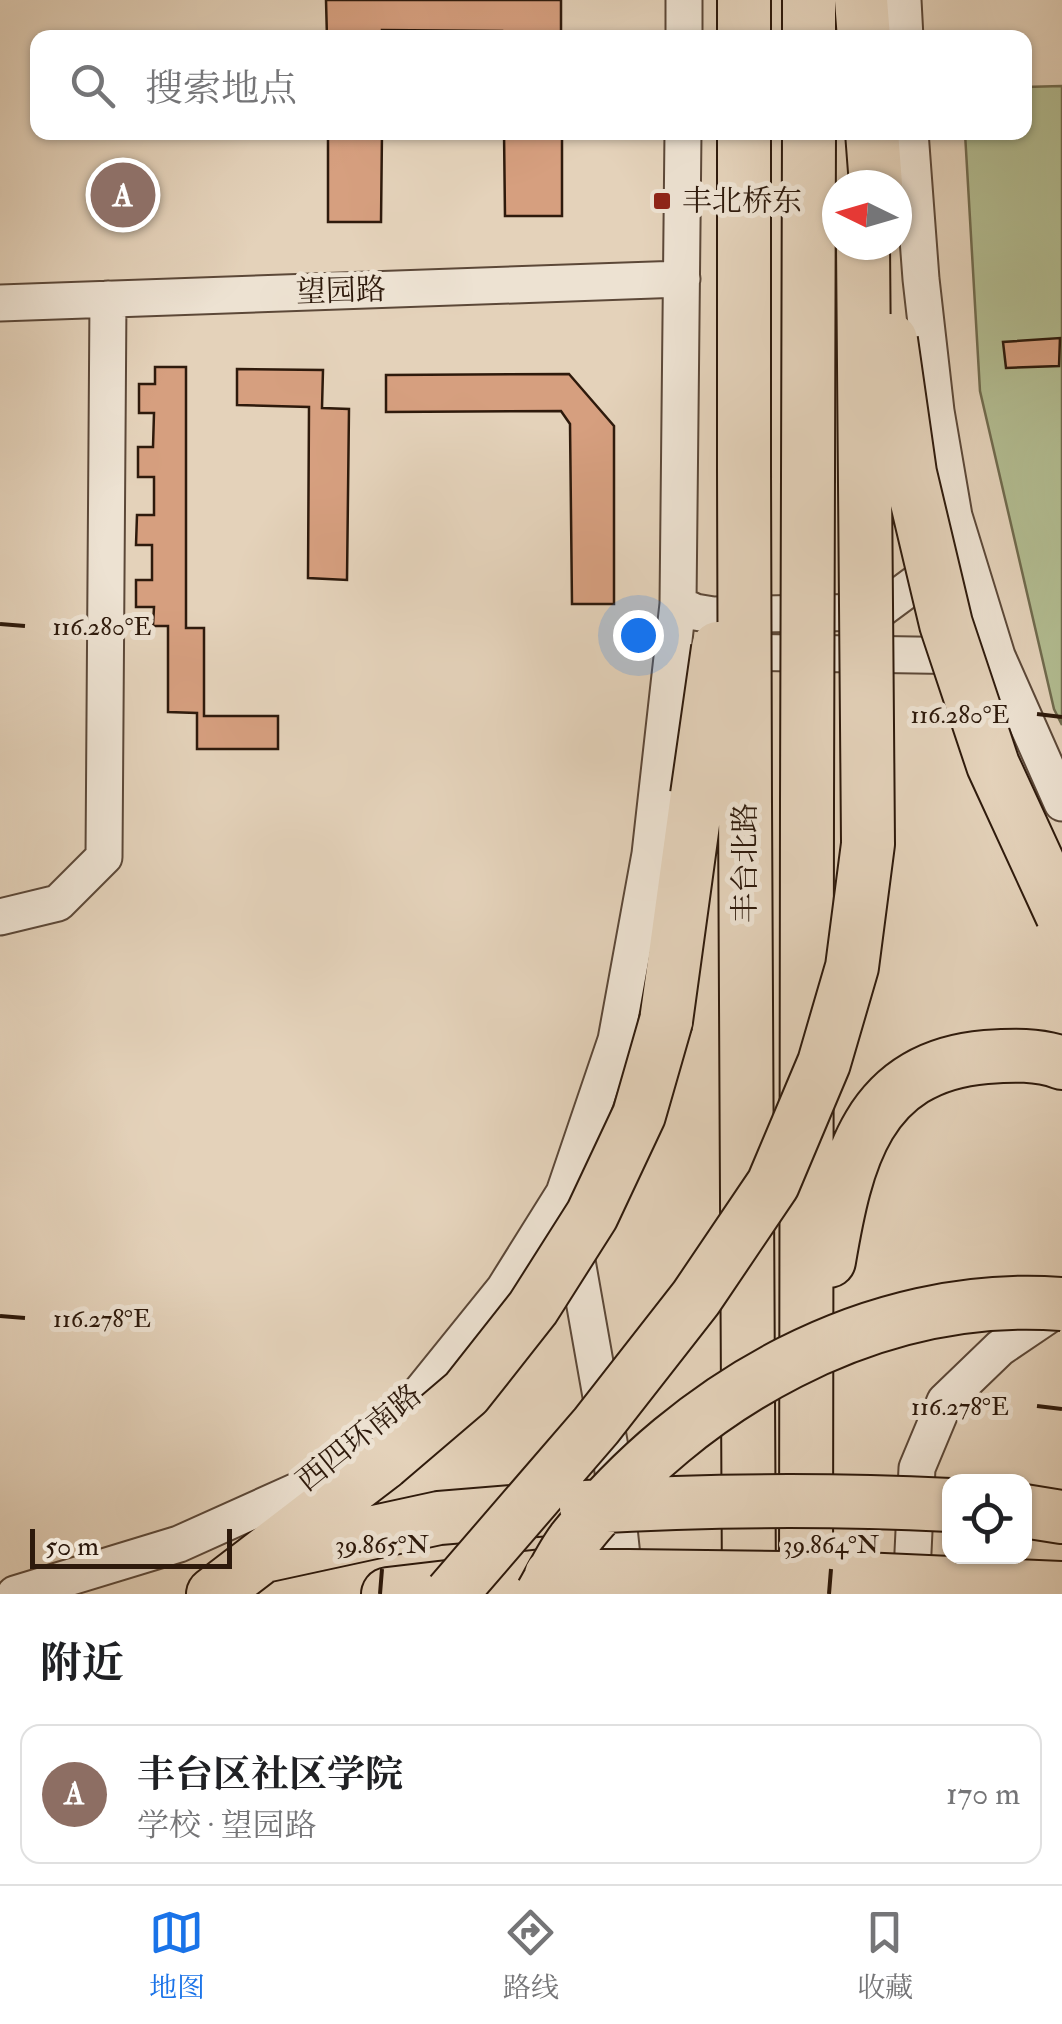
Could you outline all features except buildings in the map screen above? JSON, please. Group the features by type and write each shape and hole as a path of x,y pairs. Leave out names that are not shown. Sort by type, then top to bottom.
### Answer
{"highway":[{"path":"744,0 744,30"},
{"path":"809,30 810,0"},
{"path":"860,0 862,30"},
{"path":"213,1594 384,1463 466,1393 533,1308 592,1215 638,1115 666,1021 721,799 744,468 744,140"},
{"name":"丰台北路","path":"806,1594 809,140"},
{"path":"862,140 862,170"},
{"path":"873,140 875,170"},
{"path":"451,1594 596,1426 696,1298 773,1184 824,1063 852,968 868,844 863,260"},
{"path":"882,260 910,472 946,624 993,764 1062,916"},
{"name":"丰台北路","path":"721,799 749,1594"},
{"path":"805,1406 841,1192 869,1122 902,1086 951,1060 1045,1056 1062,1063"},
{"path":"547,1585 570,1544 636,1470 704,1413 776,1369 848,1335 937,1312 1027,1302 1062,1305"},
{"path":"264,1556 440,1518 548,1509 727,1500 942,1505"},
{"path":"388,1594 547,1585 861,1579 1062,1588"}],"street":[{"path":"684,0 684,30"},
{"path":"903,0 905,30"},
{"path":"626,1594 611,1452 564,1193 616,1040 650,854 674,656 678,604 684,140"},
{"path":"911,140 936,411 954,516 997,656 1062,803"},
{"name":"望园路","path":"0,303 682,279"},
{"path":"0,918 58,903 104,857 108,299"},
{"path":"678,604 713,615 876,612 922,578 944,548 954,516"},
{"path":"674,656 701,651 997,656"},
{"name":"西四环南路","path":"15,1594 178,1544 299,1490 416,1398 504,1289 564,1193"},
{"path":"911,1594 918,1468 945,1401 1000,1348 1062,1305"}],"green space":[{"path":"1062,86 1062,725 1054,709 980,391 965,140 1032,140 1032,87"}],"place":[{"name":"丰台区社区学院","path":"123,195"},
{"name":"丰北桥东","path":"662,201"}]}
